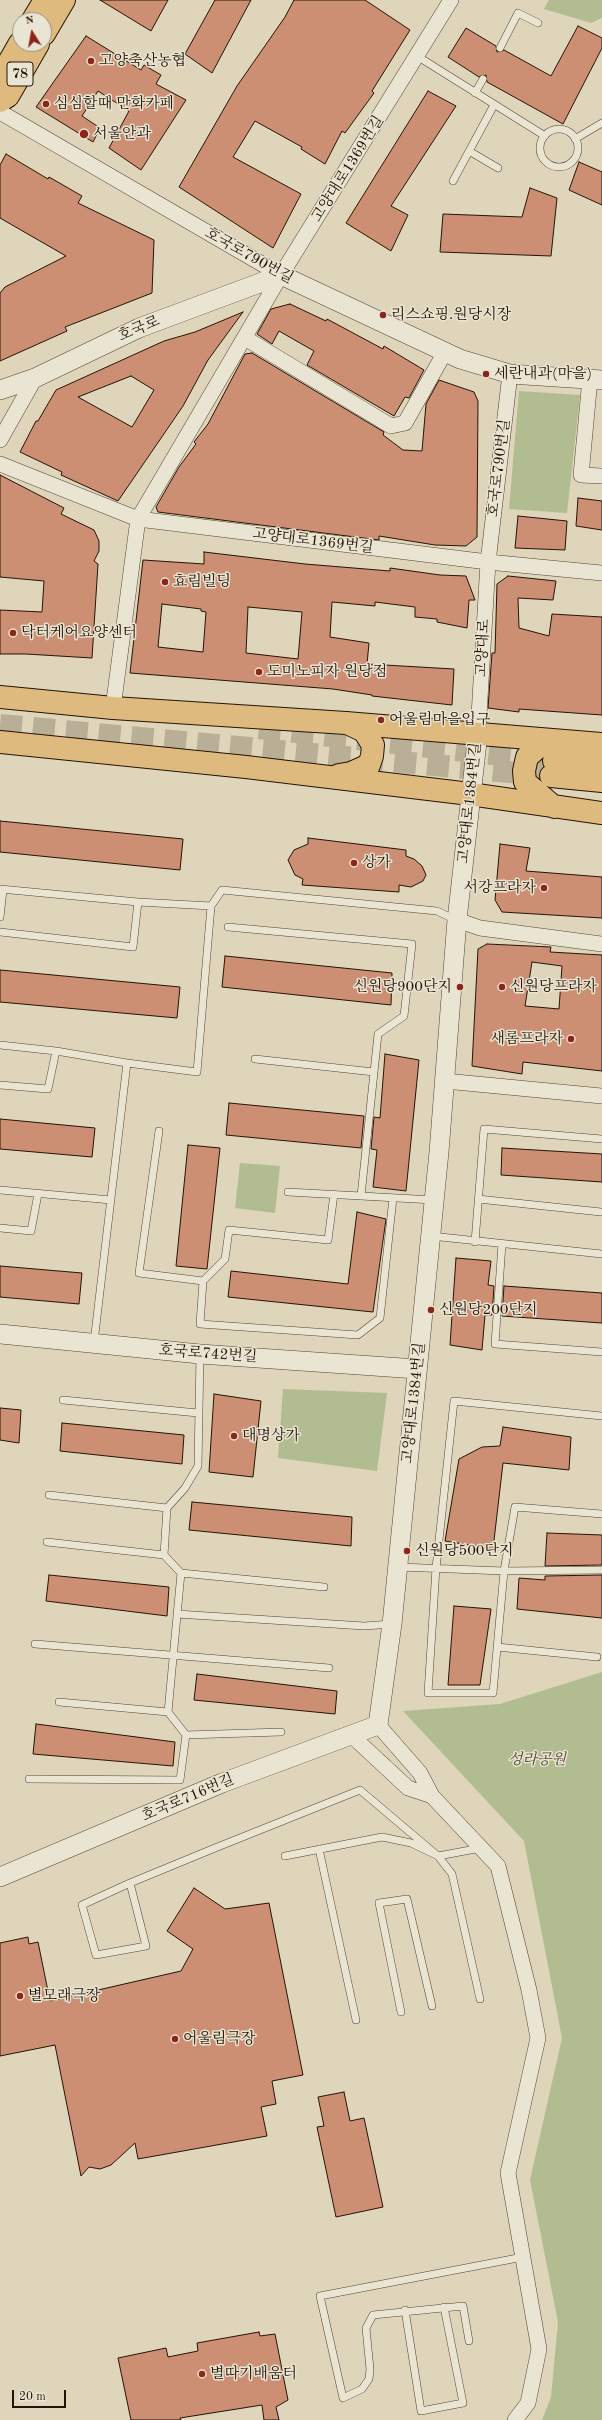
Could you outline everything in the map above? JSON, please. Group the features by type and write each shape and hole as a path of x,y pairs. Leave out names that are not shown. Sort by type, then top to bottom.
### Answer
{"main road":[{"path":"38,12 45,0"},
{"path":"52,20 64,0"},
{"name":"78","path":"0,78 15,52"},
{"name":"78","path":"0,101 8,96 33,52"},
{"path":"0,697 114,708 478,733 554,759 602,781"},
{"path":"324,777 351,773 369,765 373,745 364,731 346,723"},
{"path":"0,742 470,794 554,808 602,813"},
{"path":"554,759 602,744"},
{"path":"554,808 525,782 524,772 526,758 538,747 554,759 602,765"}],"street":[{"name":"고양대로1369번길","path":"114,708 138,519 281,275 451,0"},
{"name":"호국로790번길","path":"0,112 281,275 445,352 510,374 596,379"},
{"name":"호국로","path":"0,390 35,378 139,328 281,275"},
{"path":"245,338 391,426 405,423 445,352"},
{"name":"호국로790번길","path":"488,562 510,374"},
{"path":"0,440 35,378"},
{"path":"596,379 581,474 602,476"},
{"name":"고양대로1369번길","path":"0,464 138,519 488,562 602,573"},
{"name":"고양대로","path":"478,733 488,562"},
{"name":"고양대로1384번길","path":"378,1725 392,1624 398,1567 431,1236 445,1081 457,920 478,733"},
{"path":"457,920 480,928 602,944"},
{"path":"445,1081 602,1096"},
{"name":"호국로742번길","path":"0,1334 200,1354 417,1369"},
{"path":"378,1725 420,1774 432,1796 498,1866 529,1990 538,2038 508,2173 539,2349 528,2403 515,2420"},
{"name":"호국로716번길","path":"0,1877 222,1783 378,1725"},
{"path":"351,1735 408,1788 432,1796"}],"lane":[{"path":"500,48 518,13 538,23"},
{"path":"417,56 545,136"},
{"path":"475,93 483,79"},
{"path":"453,181 494,105"},
{"path":"575,138 602,123"},
{"path":"561,129 566,131 575,138 578,150 572,161 567,165 554,166 548,164 541,154 541,141 545,136 555,130 561,129"},
{"path":"469,151 498,168"},
{"path":"0,917 2,890 138,902 211,906"},
{"path":"0,1045 56,1051 127,1063 197,1072 211,906 222,890 437,911 457,920"},
{"path":"0,932 132,947 138,902"},
{"path":"228,927 412,944 404,1016 378,1034 361,1196"},
{"path":"0,1085 48,1089 56,1051"},
{"path":"255,1059 374,1072"},
{"path":"94,1344 127,1063"},
{"path":"474,1242 484,1129 602,1139"},
{"path":"159,1131 140,1273 203,1281"},
{"path":"0,1190 111,1200"},
{"path":"288,1192 434,1200"},
{"path":"0,1228 31,1232 38,1194"},
{"path":"334,1194 328,1240 229,1230 225,1260 203,1281 200,1324 358,1335 380,1318 393,1198"},
{"path":"478,1199 601,1212"},
{"path":"431,1236 474,1242 602,1254"},
{"path":"502,1244 495,1344 602,1352"},
{"path":"164,1555 166,1508 186,1488 198,1466 200,1354"},
{"path":"64,1400 198,1413"},
{"path":"602,1416 454,1401 436,1568 428,1693 493,1692 504,1571 514,1507 602,1514"},
{"path":"49,1495 166,1508"},
{"path":"47,1542 164,1555 181,1573 324,1587"},
{"path":"398,1567 504,1571 602,1570"},
{"path":"29,1779 180,1780 186,1735 168,1712 181,1573"},
{"path":"177,1614 364,1626 392,1624"},
{"path":"35,1644 329,1668"},
{"path":"497,1647 597,1657"},
{"path":"59,1702 168,1712"},
{"path":"186,1735 280,1732"},
{"path":"130,1883 146,1946 96,1955 82,1905 130,1883 360,1790 438,1856 452,1874 480,1999"},
{"path":"284,1856 382,1837 411,1843 438,1856 481,1848"},
{"path":"319,1849 356,2020"},
{"path":"401,2012 379,1903 407,1898 432,2006"},
{"path":"469,2341 463,2306 405,2310 373,2315 366,2328 370,2369 369,2379 362,2389 343,2398 320,2296 523,2257"},
{"path":"405,2310 421,2411 463,2403 444,2307"}],"green space":[{"path":"549,0 602,0 602,18 591,23 544,9"},
{"path":"519,391 580,395 567,513 509,509"},
{"path":"240,1163 280,1166 275,1213 235,1208"},
{"path":"283,1389 387,1393 377,1471 278,1458"},
{"name":"성라공원","path":"602,1672 602,2420 542,2420 551,2397 558,2322 530,2180 562,2038 524,1841 403,1711 500,1704"}],"building":[{"path":"100,0 168,0 151,31"},
{"path":"215,0 251,0 212,73 185,54"},
{"path":"294,0 365,0 410,30 372,91 374,93 345,133 342,131 325,164 301,149 302,147 255,121 233,157 301,194 273,248 179,187 237,86 285,17"},
{"path":"578,26 602,38 602,48 563,124 487,82 486,75 479,77 448,57 466,28 496,46 497,52 504,50 551,76"},
{"path":"86,36 141,70 144,65 161,75 156,84 186,100 141,170 109,148 129,111 98,91 82,116 100,128 93,142 36,107"},
{"path":"428,91 456,106 391,206 408,215 391,251 346,223"},
{"path":"6,154 48,179 49,177 82,196 78,203 154,240 152,293 65,327 67,331 0,361 0,293 5,287 66,256 0,218 0,165"},
{"path":"579,162 602,172 602,205 569,190"},
{"path":"530,188 557,198 551,256 440,252 443,214 522,217"},
{"path":"290,304 326,321 327,319 383,349 384,346 424,370 409,398 405,397 394,416 307,365 314,351 279,331 272,344 257,334 271,309"},
{"path":"243,312 208,360 183,406 118,501 61,475 62,472 20,452 36,421 38,421 56,390 164,341 195,332","holes":["131,376 154,390 132,427 78,397"]},
{"path":"252,353 384,432 383,435 403,450 422,451 426,404 439,380 474,392 478,401 477,537 466,546 435,545 379,536 379,540 158,512 156,507 179,467 196,444 194,442 208,424 245,354"},
{"path":"0,475 64,508 61,514 94,530 99,541 99,551 94,561 98,564 92,658 0,654 0,610 42,612 44,581 0,577"},
{"path":"578,498 602,501 602,530 576,526"},
{"path":"518,516 567,521 565,550 515,548"},
{"path":"204,552 305,564 390,571 390,568 440,575 466,576 475,600 469,600 467,628 437,622 437,619 415,617 415,607 375,602 375,606 332,602 330,637 369,643 367,664 454,669 452,705 372,696 333,689 130,673 143,560 204,564","holes":["162,604 201,609 201,611 206,612 203,652 158,647","248,607 302,612 298,659 246,653"]},
{"path":"508,576 556,581 553,600 518,598 519,628 549,636 552,614 602,617 602,715 519,709 519,712 488,708 492,653 495,653 497,584"},
{"path":"0,821 183,839 180,870 0,852"},
{"name":"상가","path":"308,838 406,850 406,856 414,859 422,866 426,875 423,881 411,887 399,885 399,892 302,885 303,879 295,875 288,860 294,850 308,844"},
{"name":"서강프라자","path":"500,844 530,848 526,871 602,877 602,918 502,912 495,900"},
{"path":"487,944 551,947 550,952 602,955 602,1071 523,1062 522,1074 472,1066 478,949","holes":["532,962 562,966 559,1009 525,1006"]},
{"path":"225,956 392,973 391,1005 222,987"},
{"path":"0,970 180,987 177,1018 0,1002"},
{"path":"385,1054 419,1060 406,1191 373,1187 377,1150 371,1149 374,1117 380,1118"},
{"path":"229,1103 364,1116 361,1148 226,1135"},
{"path":"0,1119 95,1128 92,1157 0,1149"},
{"path":"188,1145 220,1148 207,1269 176,1266"},
{"path":"502,1148 602,1154 602,1182 501,1175"},
{"path":"357,1212 386,1219 373,1312 228,1297 231,1271 348,1284"},
{"path":"456,1258 491,1261 488,1285 494,1286 492,1315 485,1315 482,1350 450,1345"},
{"path":"0,1266 82,1273 79,1304 0,1297"},
{"path":"504,1286 602,1293 602,1323 502,1316"},
{"name":"대명상가","path":"214,1394 261,1401 253,1477 209,1472"},
{"path":"0,1408 21,1410 19,1443 0,1440"},
{"path":"62,1423 184,1435 182,1464 60,1451"},
{"path":"503,1427 571,1437 569,1470 503,1463 493,1549 445,1541 459,1459 482,1447 500,1446"},
{"path":"192,1502 352,1517 351,1546 189,1530"},
{"path":"547,1533 602,1535 602,1565 545,1566"},
{"path":"49,1575 169,1587 167,1616 46,1601"},
{"path":"602,1575 602,1618 517,1609 519,1578 545,1580 545,1576"},
{"path":"454,1606 491,1609 480,1685 448,1685"},
{"path":"197,1674 337,1691 335,1714 194,1700"},
{"path":"36,1724 175,1742 173,1766 33,1754"},
{"name":"어울림극장","path":"194,1888 225,1909 269,1903 303,2075 272,2081 276,2104 261,2107 267,2136 138,2159 135,2143 111,2165 100,2169 89,2167 81,2176 55,2045 0,2056 0,1943 28,1937 29,1944 38,1942 50,2001 181,1971 193,1949 167,1931"},
{"path":"344,2092 350,2121 364,2118 383,2207 336,2217 317,2127 324,2126 318,2097"},
{"name":"별따기배움터","path":"259,2332 260,2336 275,2334 288,2400 276,2407 279,2420 264,2420 262,2405 180,2418 181,2420 131,2420 118,2358 166,2348 168,2357 198,2351 197,2343"}],"tunnel":[{"path":"0,725 551,776"},
{"path":"259,728 554,761"}],"place":[{"name":"고양축산농협","path":"91,61"},
{"name":"심심할때 만화카페","path":"46,104"},
{"name":"서울안과","path":"84,134"},
{"name":"리스쇼핑.원당시장","path":"383,315"},
{"name":"세란내과(마을)","path":"486,374"},
{"name":"효림빌딩","path":"165,582"},
{"name":"닥터케어요양센터","path":"13,633"},
{"name":"도미노피자 원당점","path":"259,672"},
{"name":"어울림마을입구","path":"381,720"},
{"name":"상가","path":"354,863"},
{"name":"서강프라자","path":"544,888"},
{"name":"신원당900단지","path":"460,987"},
{"name":"신원당프라자","path":"502,987"},
{"name":"새롬프라자","path":"571,1039"},
{"name":"신원당200단지","path":"431,1310"},
{"name":"대명상가","path":"234,1436"},
{"name":"신원당500단지","path":"407,1551"},
{"name":"별모래극장","path":"20,1996"},
{"name":"어울림극장","path":"175,2039"},
{"name":"별따기배움터","path":"202,2374"}]}
